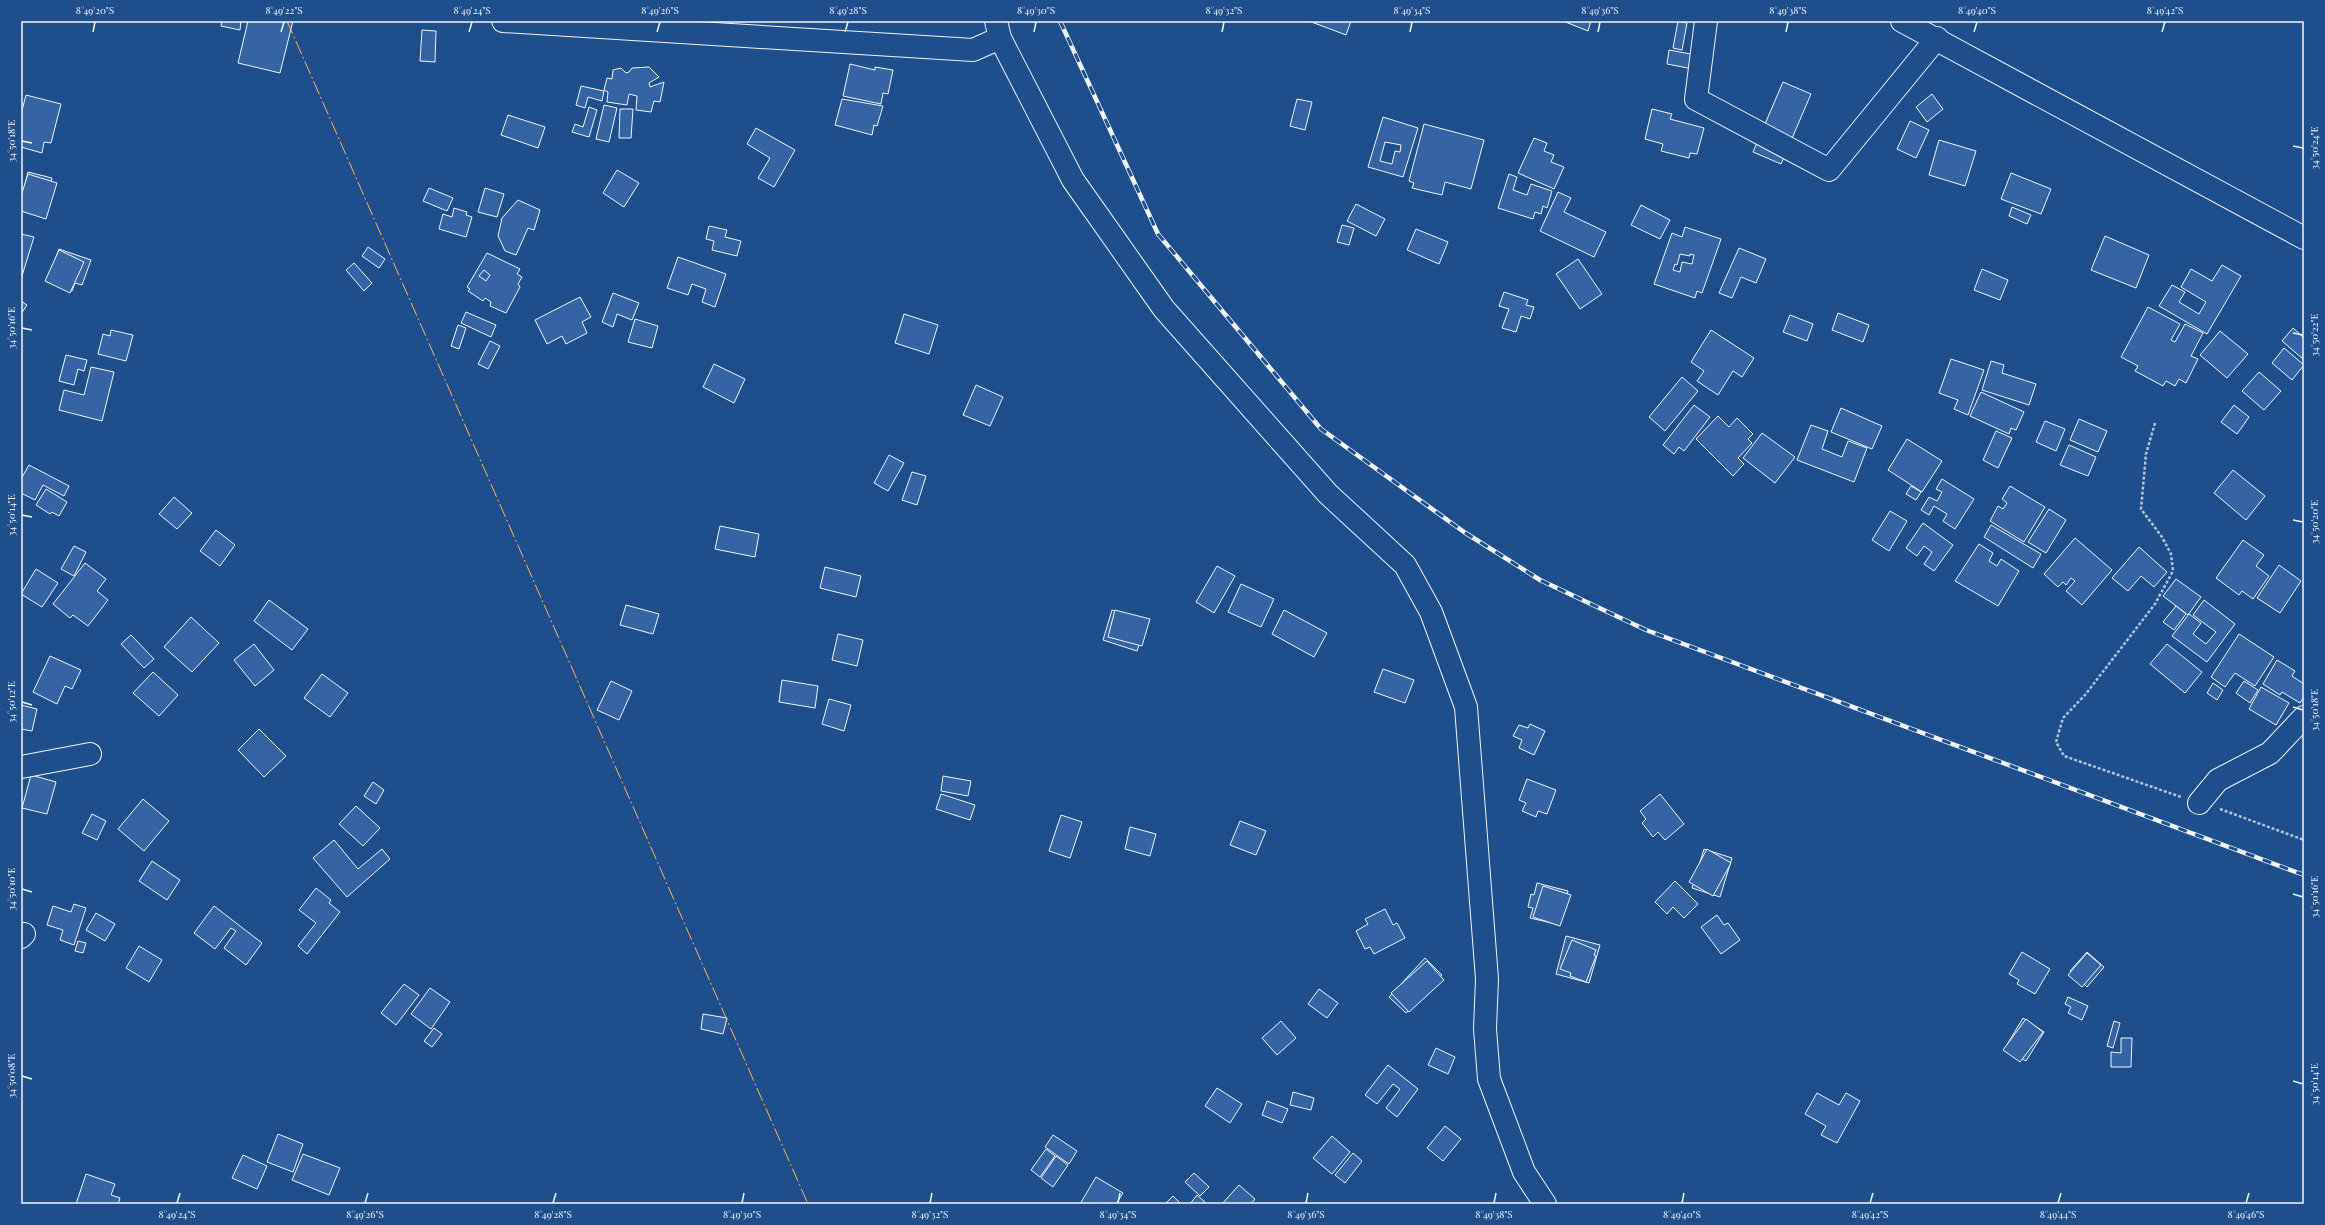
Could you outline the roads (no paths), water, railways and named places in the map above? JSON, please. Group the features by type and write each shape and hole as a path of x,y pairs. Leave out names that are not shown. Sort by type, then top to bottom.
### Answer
{"main road":[{"path":"503,21 973,50 998,29 1074,180 1164,309 1328,494 1405,565 1430,612 1466,707 1487,979 1486,1029 1489,1079 1524,1172 1545,1204"},
{"path":"1706,21 1696,99 1829,170 1937,38"},
{"path":"1902,21 1937,38 2304,238"},
{"path":"2199,803 2218,780 2270,753 2304,717"},
{"path":"21,767 90,754"}],"railway":[{"path":"1060,21 1158,234 1321,429 1464,532 1540,580 1646,630 2304,875"}]}
